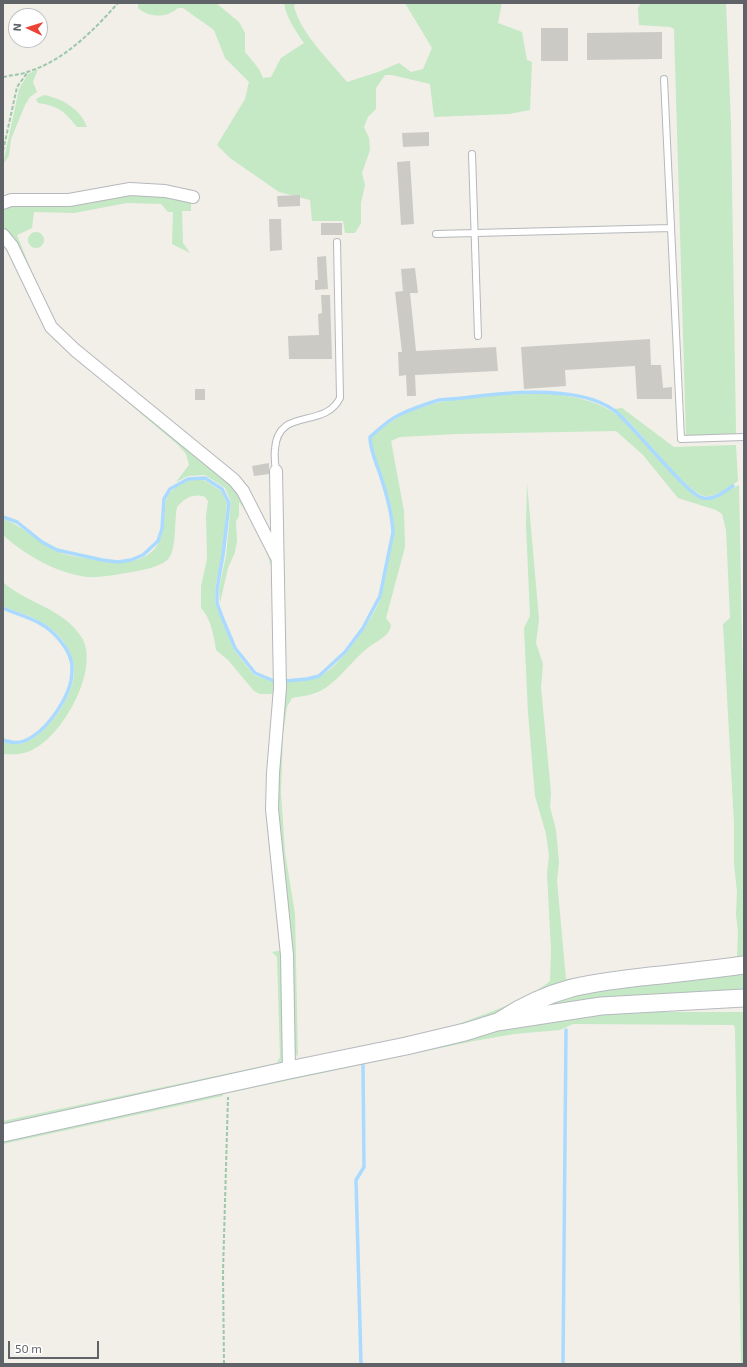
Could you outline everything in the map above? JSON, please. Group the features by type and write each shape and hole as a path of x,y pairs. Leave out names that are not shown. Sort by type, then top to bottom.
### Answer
{"street":[{"path":"3,203 11,200 69,200 130,189 165,191 193,197"},
{"path":"3,234 12,246 51,327 75,350 234,480 243,491 277,559"},
{"path":"276,471 280,688 273,773 272,809 287,954 289,1070"},
{"path":"497,1022 522,1006 539,998 578,986 602,981 744,965"},
{"path":"3,1133 289,1070 406,1046 497,1022 601,1006 744,998"}],"lane":[{"path":"664,79 681,439 744,437"},
{"path":"472,154 478,336"},
{"path":"436,234 671,228"},
{"path":"276,471 275,448 283,429 291,422 328,413 336,406 340,398 337,242"}],"path":[{"path":"3,77 28,72 66,52 81,42 118,3"},
{"path":"3,151 17,87 28,72"},
{"path":"224,1364 223,1272 228,1084"}],"green space":[{"path":"138,3 216,3 239,22 245,33 245,52 259,69 263,78 271,77 281,58 304,43 289,19 284,3 296,3 294,6 302,26 316,46 347,82 378,72 399,63 411,72 423,69 432,48 405,3 502,3 498,23 522,32 527,60 532,62 530,110 509,114 434,117 430,84 392,75 385,75 376,88 376,109 368,117 364,127 369,138 370,150 362,173 365,185 361,203 361,223 355,233 345,233 343,221 312,221 310,200 279,192 230,158 217,145 245,99 249,82 225,58 214,30 183,8 178,8 169,14 158,16 147,14 142,11 138,8"},
{"path":"641,3 726,3 731,123 736,434 686,436 674,29 670,27 639,25 638,8"},
{"path":"38,69 33,82 37,92 30,97 25,105 11,139 9,156 3,164 19,89 28,74"},
{"path":"44,95 70,105 84,120 87,127 77,127 60,110 38,103 36,99"},
{"path":"138,194 191,200 191,211 182,211 183,243 190,253 172,244 173,212 168,212 161,204 127,203 74,213 34,212 32,228 17,235 43,300 14,244 3,227 3,207"},
{"path":"33,232 39,232 44,237 42,246 39,248 33,248 28,243 28,237"},
{"path":"28,291 47,325 239,491 274,558 274,579 269,559 261,539 239,502 239,516 236,521 237,541 235,552 228,568 220,603 219,589 226,556 231,502 225,488 205,475 188,476 176,482 189,465 186,454 178,445 54,340 44,327"},
{"path":"508,394 556,394 592,402 611,411 621,418 631,426 675,476 697,497 712,499 739,485 744,737 744,962 642,974 488,1019 450,1027 515,1001 528,995 550,981 551,950 547,873 549,856 546,834 535,796 528,713 524,628 530,616 526,525 527,483 539,619 536,643 543,664 541,687 551,793 550,807 556,830 559,862 557,881 566,979 724,961 737,957 737,892 734,864 734,823 723,624 730,618 726,530 722,514 716,510 678,498 643,455 616,431 456,434 400,437 391,441 404,511 405,547 386,618 391,625 390,630 385,636 363,652 330,685 315,693 292,698 287,707 283,735 281,792 285,852 295,914 298,1057 294,1052 275,813 285,682 318,677 336,664 364,629 378,605 385,580 394,525 390,503 371,437 390,422 411,411 434,404 483,396"},
{"path":"622,408 674,447 736,445 738,481 718,494 705,496 698,493 679,477 630,423 614,409"},
{"path":"189,480 204,480 221,491 227,503 222,555 215,589 215,603 233,648 254,675 276,683 275,694 260,694 254,691 228,660 216,650 210,622 201,608 201,586 207,559 206,516 208,501 205,497 190,497 177,507 173,547 169,558 157,566 132,572 110,576 87,577 64,572 31,556 3,535 3,519 64,554 101,561 124,562 135,560 144,557 153,551 159,542 163,530 165,506 168,495 179,485"},
{"path":"3,582 23,596 65,620 82,638 86,652 86,668 81,686 63,722 37,747 19,754 3,754 3,742 14,744 24,743 33,739 51,722 66,701 74,678 74,668 73,660 68,649 55,632 34,618 3,606"},
{"path":"283,950 285,1056 282,1063 3,1130 3,1121 277,1063 280,1057 277,957 272,952"},
{"path":"744,970 744,996 538,1012 550,997"},
{"path":"615,1012 744,1012 744,1364 741,1364 734,1025 573,1024 560,1030 514,1034 474,1041 233,1092 233,1086 495,1028 554,1022 574,1016"},
{"path":"222,1092 223,1096 3,1144 3,1139"}],"building":[{"path":"541,28 568,28 568,61 541,61"},
{"path":"662,32 662,59 587,60 587,33"},
{"path":"429,132 429,146 403,147 402,133"},
{"path":"410,161 414,224 401,225 397,162"},
{"path":"300,195 300,206 278,207 277,196"},
{"path":"269,219 281,219 282,250 270,251"},
{"path":"321,223 342,223 342,235 321,235"},
{"path":"326,256 328,289 315,290 315,280 318,280 317,257"},
{"path":"415,268 418,293 410,293 416,351 496,347 498,371 415,375 416,396 407,396 406,375 399,376 398,352 402,352 395,292 403,291 401,269"},
{"path":"321,295 330,295 332,359 289,359 288,336 319,335 318,314 322,313"},
{"path":"650,339 651,365 661,365 663,388 672,387 672,399 637,399 635,366 565,370 566,386 524,389 521,347"},
{"path":"195,389 205,389 205,400 195,400"},
{"path":"269,463 269,474 254,476 252,466"}],"waterway":[{"path":"285,681 307,679 319,676 345,652 363,628 380,596 393,532 388,503 372,451 370,437 387,422 404,413 439,400 520,392 563,393 582,397 600,402 615,411 635,430 673,473 695,494 703,498 711,498 733,486"},
{"path":"3,517 17,522 42,542 57,550 102,560 118,562 131,560 143,555 158,541 162,529 164,499 170,489 188,479 205,478 222,489 229,503 223,555 217,589 217,603 235,648 255,673 274,681"},
{"path":"3,608 39,623 52,632 66,649 72,667 71,681 68,691 57,712 41,730 21,742 16,743 3,740"},
{"path":"563,1364 566,1030"},
{"path":"361,1364 356,1180 364,1167 363,1065"}]}
